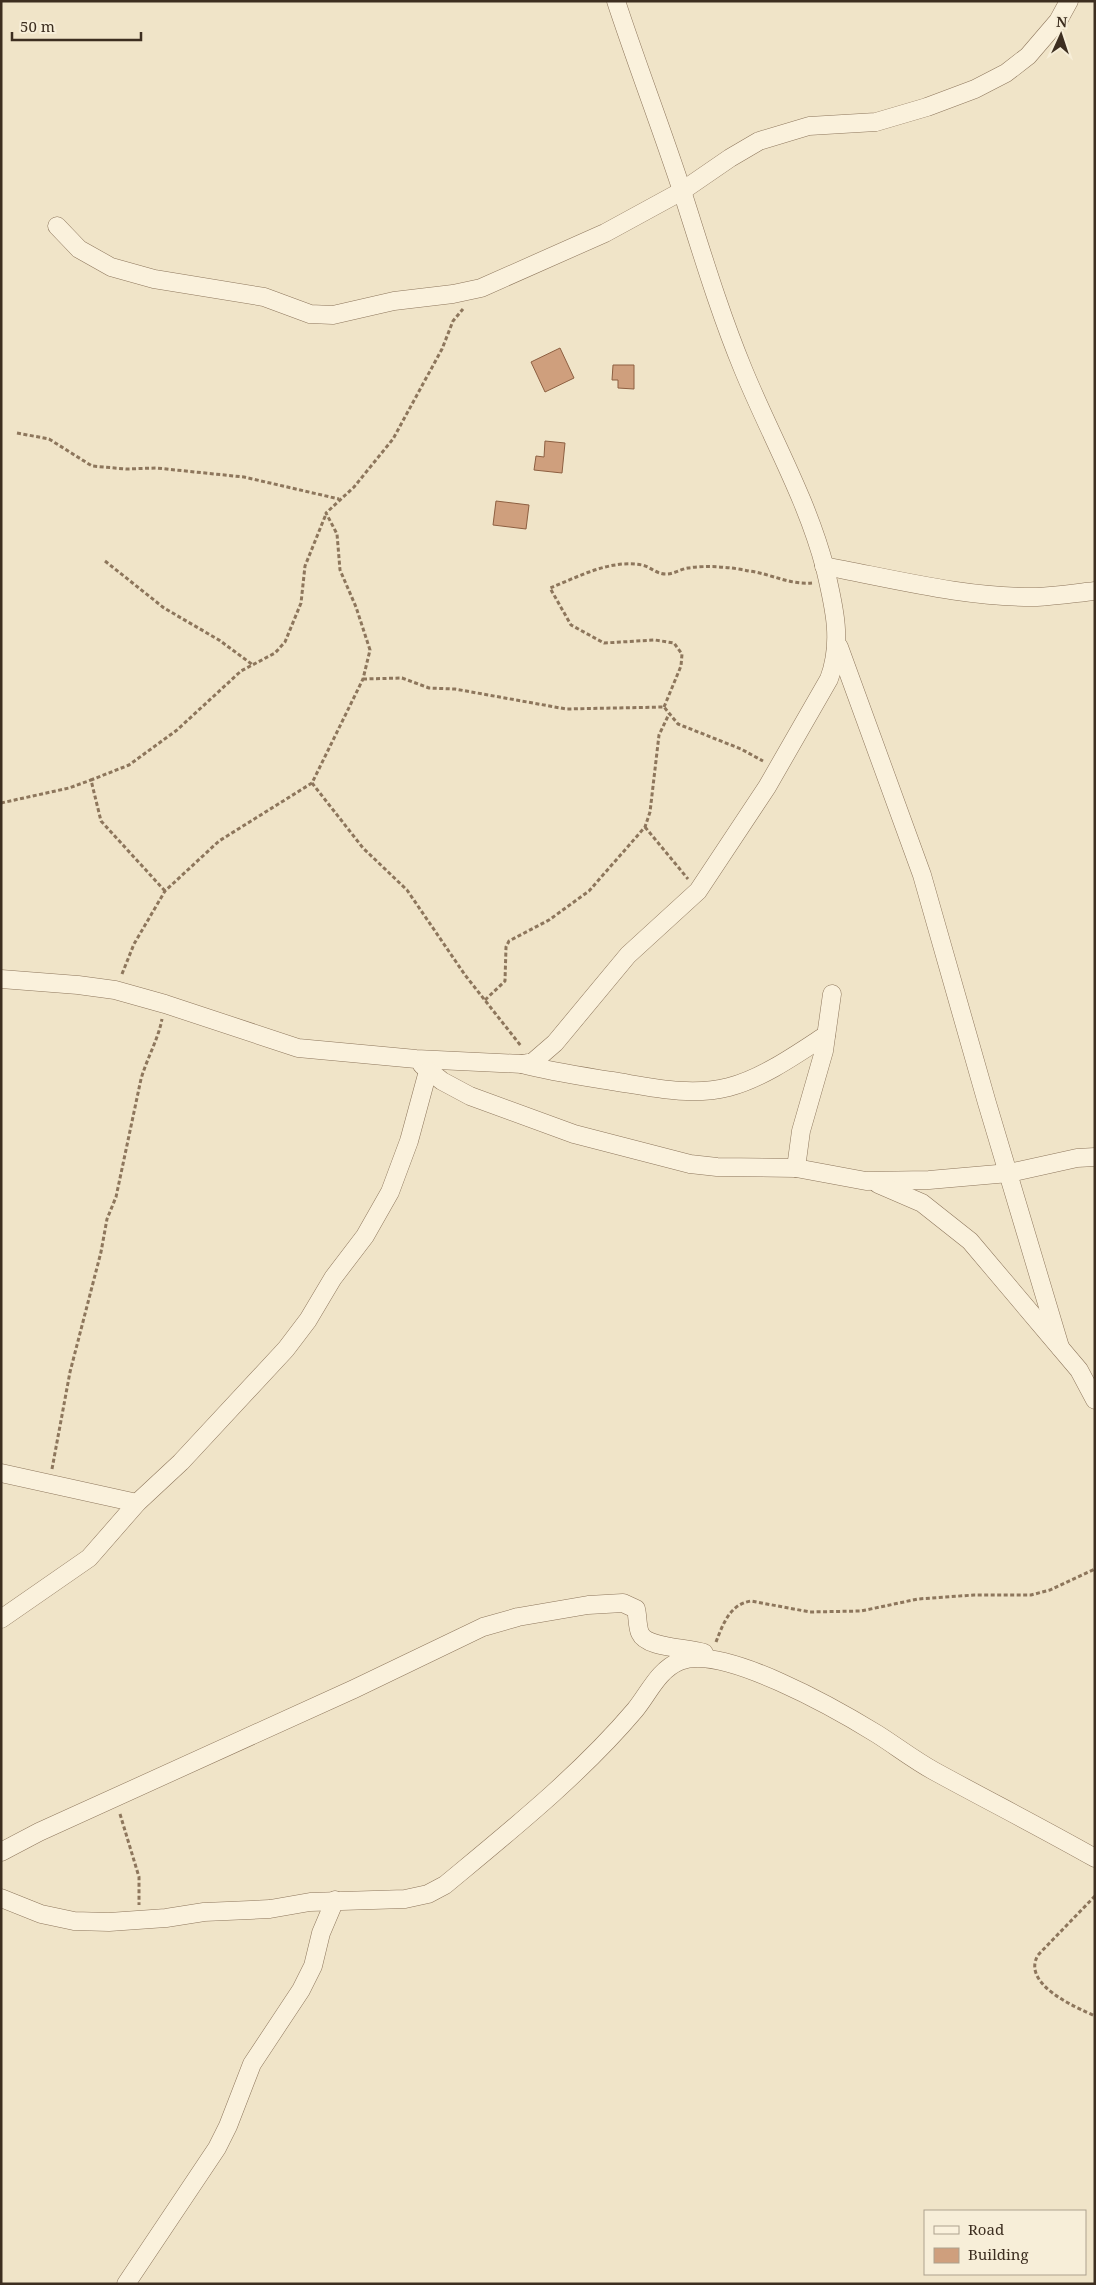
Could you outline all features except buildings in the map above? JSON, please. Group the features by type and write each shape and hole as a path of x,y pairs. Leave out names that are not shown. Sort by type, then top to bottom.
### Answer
{"street":[{"path":"527,1063 555,1043 628,955 698,891 747,818 829,679 835,662 838,644 836,620 826,574 806,511 743,369 706,267 682,191 616,1"},
{"path":"57,226 79,249 111,267 154,279 264,297 301,311 321,315 394,301 454,294 482,288 605,233 682,191 730,158 775,135 810,126 876,122 927,107 975,89 1006,72 1028,56 1058,21 1069,1"},
{"path":"826,574 1002,596 1038,597 1095,591"},
{"path":"838,644 922,875 1060,1347"},
{"path":"1,978 115,990 165,1004 298,1048 422,1065 527,1063 574,1076 650,1088 710,1091 730,1087 757,1075 826,1035"},
{"path":"796,1168 802,1131 819,1074 832,994"},
{"path":"422,1065 442,1082 470,1096 574,1134 690,1164 717,1167 796,1168 866,1181 889,1188 922,1203 970,1241 1060,1347 1087,1371 1095,1400"},
{"path":"1,1619 88,1558 137,1503 181,1462 286,1349 308,1320 333,1278 365,1236 390,1192 408,1141 422,1065"},
{"path":"866,1181 929,1180 1009,1173 1095,1156"},
{"path":"1,1472 137,1503"},
{"path":"1,1852 38,1832 354,1689 446,1643 483,1627 518,1617 588,1605 623,1603 636,1610 640,1634 655,1644 695,1650 760,1675 842,1713 931,1769 1095,1858"},
{"path":"1,1898 41,1914 74,1921 138,1920 204,1912 270,1909 335,1900 405,1900 428,1894 445,1885 534,1810 592,1756 635,1710 666,1669 679,1661 695,1657 713,1658"},
{"path":"126,2284 217,2148 228,2126 252,2064 301,1990 313,1966 321,1933 335,1900"}],"path":[{"path":"1,803 69,788 129,765 177,730 241,671 275,653 285,642 294,625 301,603 304,566 326,513 338,499 354,487 393,439 442,348 453,321 482,288"},
{"path":"17,432 50,439 92,466 126,469 156,468 244,477 338,499"},
{"path":"115,990 134,944 165,891 219,841 312,783 363,679 370,650 356,607 340,570 337,534 326,513"},
{"path":"105,562 164,608 219,640 253,666"},
{"path":"664,707 682,666 682,654 674,643 656,640 604,643 571,625 550,588 596,569 619,565 643,565 654,572 668,574 696,567 748,570 770,575 784,582 803,584 826,574"},
{"path":"363,679 402,678 429,688 455,690 566,709 664,707"},
{"path":"664,707 678,724 741,749 777,768"},
{"path":"484,1000 505,981 506,947 509,941 549,920 589,891 645,827 650,812 659,735 669,714"},
{"path":"91,780 101,821 165,891"},
{"path":"312,783 363,848 408,890 527,1063"},
{"path":"645,827 698,891"},
{"path":"50,1483 80,1331 101,1252 107,1219 116,1197 141,1079 146,1062 158,1038 165,1004"},
{"path":"713,1658 721,1630 730,1613 742,1602 751,1601 810,1612 861,1611 926,1598 991,1594 1031,1595 1050,1590 1095,1569"},
{"path":"115,1797 139,1877 138,1920"},
{"path":"1095,1896 1038,1955 1034,1967 1042,1982 1058,1997 1095,2016"}]}
